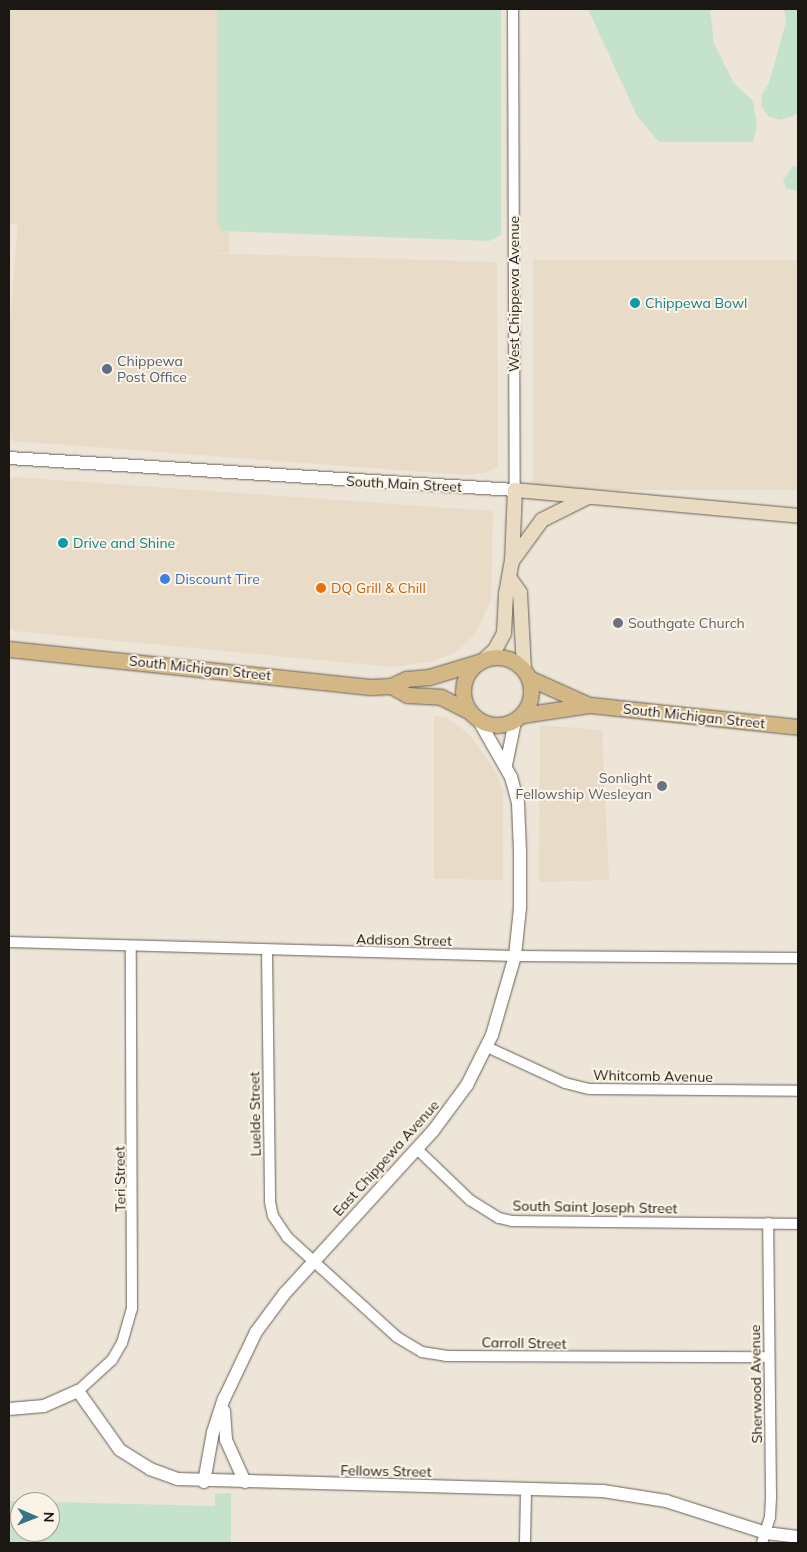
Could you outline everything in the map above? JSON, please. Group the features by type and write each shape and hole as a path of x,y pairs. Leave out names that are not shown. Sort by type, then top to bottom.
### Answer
{"main road":[{"name":"South Main Street","path":"515,490 798,516"},
{"name":"West Chippewa Avenue","path":"482,660 496,650 504,633 506,594 511,580 515,490"},
{"path":"512,561 542,520 591,496"},
{"name":"West Chippewa Avenue","path":"511,580 520,593 527,674"},
{"name":"South Michigan Street","path":"9,649 391,686 407,695 441,697 474,716"},
{"path":"506,657 527,674 531,698 519,718 497,726 474,716 463,691 465,680 482,660 506,657"},
{"name":"South Michigan Street","path":"391,686 406,679 429,677 482,660"},
{"name":"South Michigan Street","path":"527,674 590,705"},
{"name":"South Michigan Street","path":"519,718 590,705 798,727"}],"street":[{"name":"West Chippewa Avenue","path":"513,9 515,490"},
{"name":"South Main Street","path":"9,458 515,490"},
{"name":"East Chippewa Avenue","path":"204,1482 213,1432 224,1398 259,1326 314,1261 417,1149 457,1100 487,1047 502,1007 514,956 520,908 518,803 506,765 474,716"},
{"name":"East Chippewa Avenue","path":"506,765 519,718"},
{"name":"Addison Street","path":"9,942 514,956 798,958"},
{"name":"Teri Street","path":"78,1392 112,1360 122,1343 132,1309 131,946"},
{"name":"Luelde Street","path":"267,950 270,1202 279,1226 314,1261"},
{"name":"Whitcomb Avenue","path":"487,1047 565,1083 588,1089 798,1091"},
{"name":"South Saint Joseph Street","path":"417,1149 470,1200 499,1218 528,1222 798,1224"},
{"name":"Sherwood Avenue","path":"764,1538 771,1496 768,1223"},
{"name":"Carroll Street","path":"314,1261 397,1337 415,1349 435,1355 769,1357"},
{"path":"9,1409 44,1406 78,1392"},
{"name":"Fellows Street","path":"78,1392 102,1429 128,1455 161,1474 204,1482 526,1490 632,1495 679,1505 764,1538 798,1537"},
{"name":"East Chippewa Avenue","path":"224,1398 226,1440 245,1482"},
{"path":"525,1543 526,1490"}],"shaded area":[{"path":"9,9 227,9 229,253 201,253 497,262 498,466 485,473 464,475 13,441 9,436 9,330 18,225 9,224"},
{"path":"533,260 798,260 798,490 533,490"},
{"path":"9,478 493,511 491,599 476,633 458,651 430,662 392,667 15,631 9,627"},
{"path":"434,716 446,717 469,734 496,772 503,791 503,880 434,879"},
{"path":"540,725 602,730 609,880 539,882"}],"green space":[{"path":"217,9 501,9 501,235 489,241 223,231 217,222"},
{"path":"588,9 710,9 714,43 733,82 753,101 757,126 753,142 659,142 637,116"},
{"path":"784,9 798,9 798,114 781,120 769,117 762,107 761,96 769,83 786,21"},
{"path":"793,166 798,167 798,191 786,188 783,180"},
{"path":"231,1493 231,1543 9,1543 9,1501 10,1542 60,1542 60,1502 215,1506 215,1494"}],"place":[{"name":"Chippewa Bowl","path":"635,303"},
{"name":"Chippewa Post Office","path":"107,369"},
{"name":"Drive and Shine","path":"63,543"},
{"name":"Discount Tire","path":"165,579"},
{"name":"DQ Grill & Chill","path":"321,588"},
{"name":"Southgate Church","path":"618,623"},
{"name":"Sonlight Fellowship Wesleyan","path":"662,786"}]}
